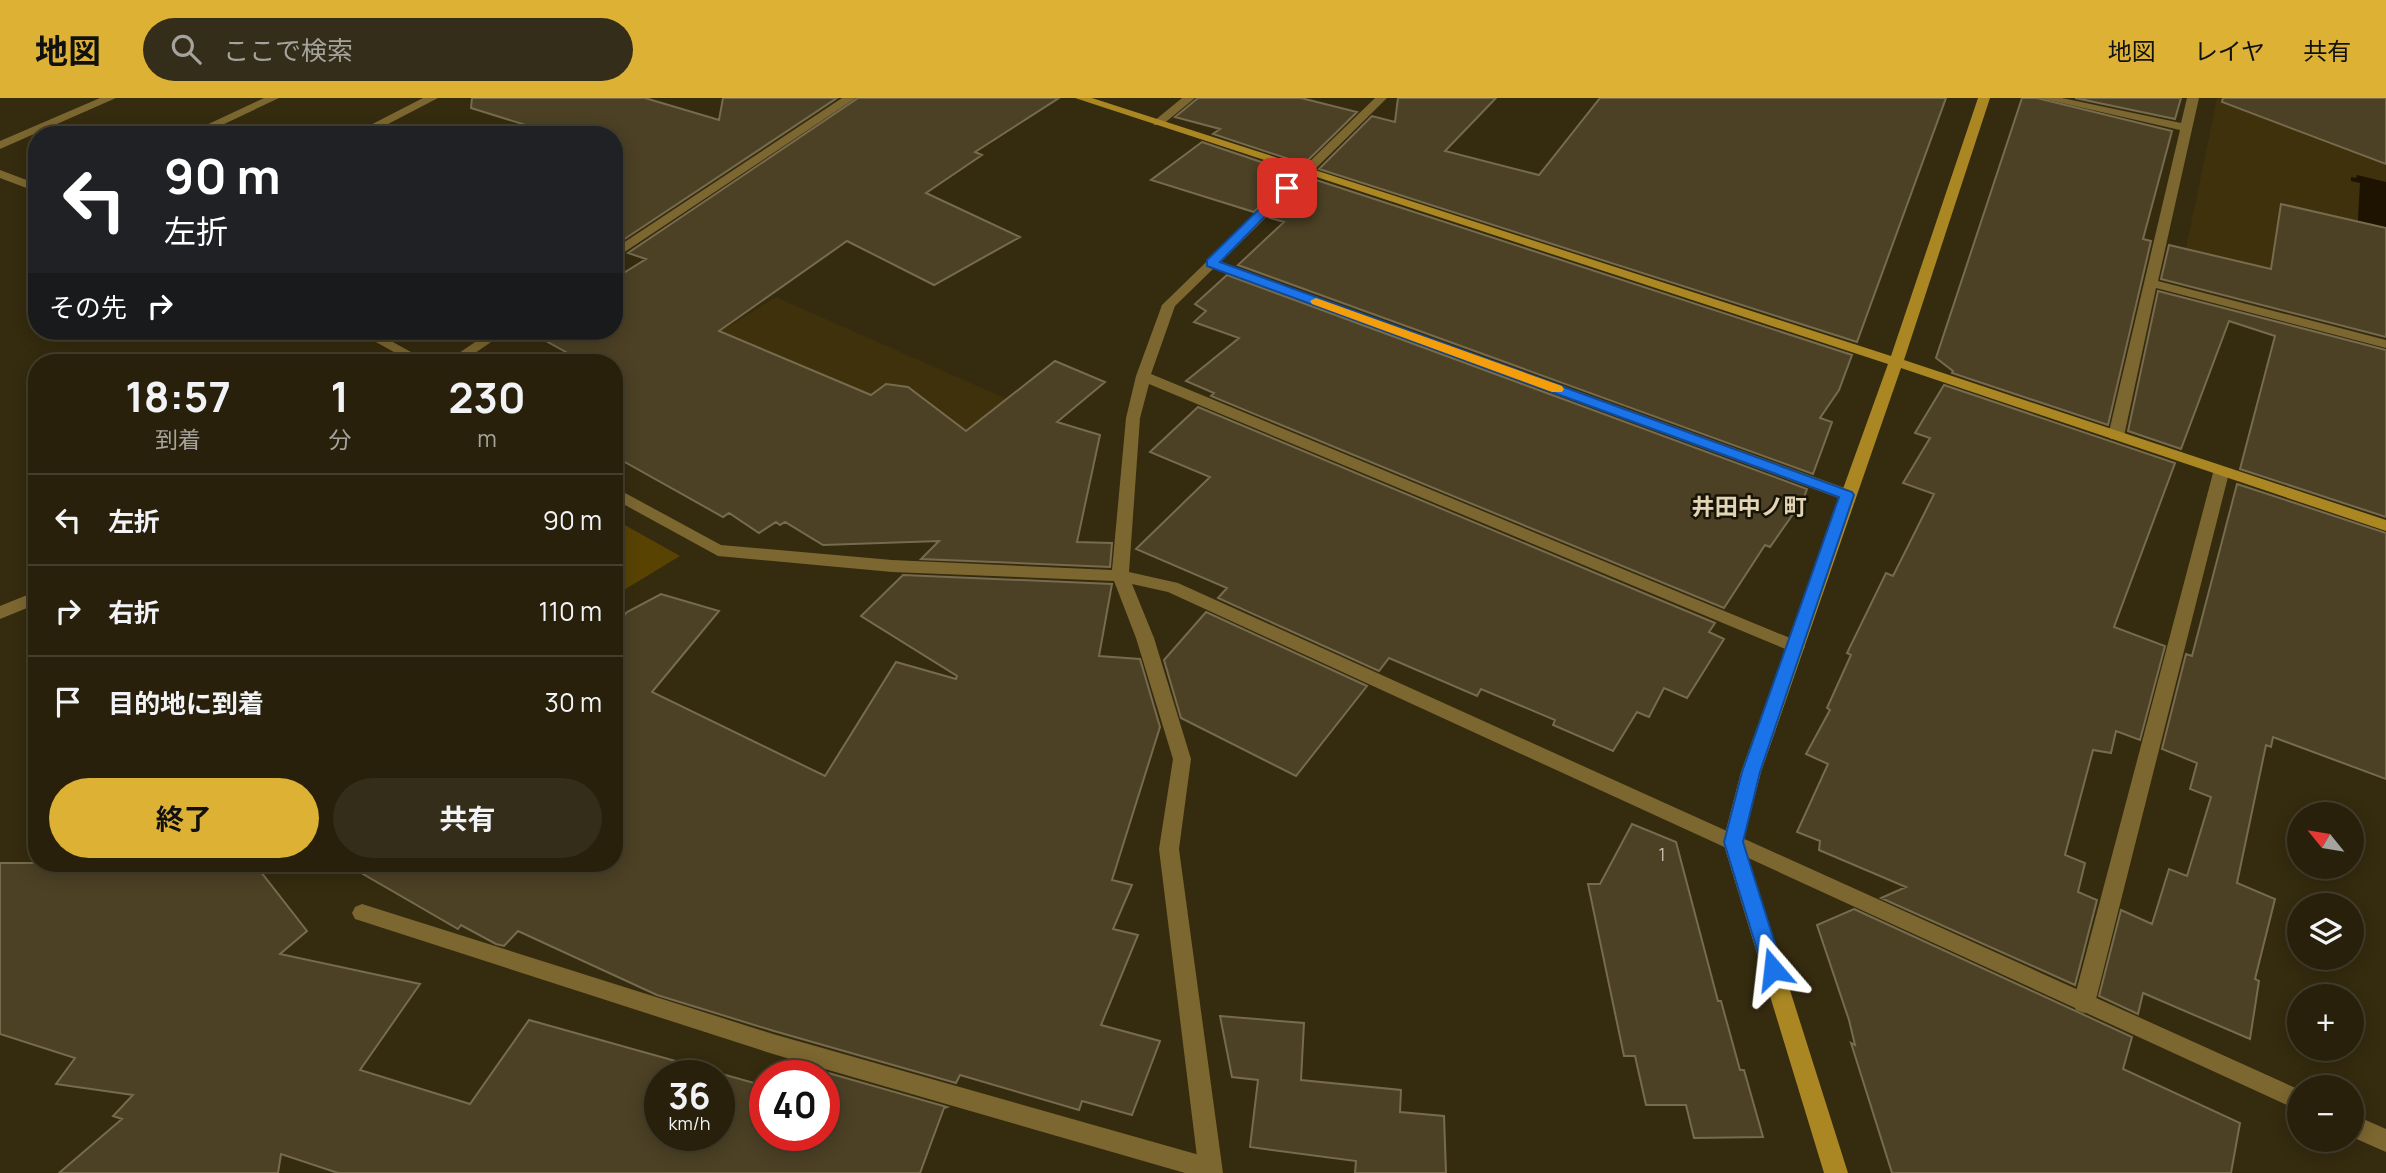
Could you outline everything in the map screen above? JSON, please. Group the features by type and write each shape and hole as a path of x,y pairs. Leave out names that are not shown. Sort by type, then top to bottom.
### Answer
{"street":[{"path":"44,126 110,98"},
{"path":"211,126 273,98"},
{"path":"375,126 432,98"},
{"path":"623,249 850,98"},
{"path":"1081,98 1896,362 2221,473 2386,526"},
{"path":"1158,123 1189,98"},
{"path":"362,913 773,1044 1211,1171 1169,849 1182,759 1144,638 1120,576 1133,418 1143,376 1169,305 1381,98"},
{"path":"1836,1173 1734,842 1751,772 1896,362 1984,98"},
{"path":"2046,98 2187,128"},
{"path":"2116,436 2193,98"},
{"path":"0,145 28,133"},
{"path":"0,174 28,185"},
{"path":"1212,263 1847,495"},
{"path":"2151,283 2386,344"},
{"path":"380,340 407,354"},
{"path":"465,354 486,340"},
{"path":"1143,376 1796,647"},
{"path":"2084,1003 2221,473"},
{"path":"623,497 718,550 892,566 1120,576 1172,587 2287,1095"},
{"path":"0,612 28,601"},
{"path":"2364,1130 2386,1140"}],"shaded area":[{"path":"2217,98 2386,98 2386,336 2179,282"},
{"path":"2357,175 2386,182 2386,244 2357,237 2360,183 2351,181 2351,177 2356,178"},
{"path":"776,297 1052,419 958,507 667,364"},
{"path":"623,524 680,556 623,591"}],"building":[{"path":"472,98 645,98 719,120 723,98 837,98 623,240 623,126 529,126 471,108"},
{"path":"858,98 1059,98 975,152 982,155 926,193 1020,237 934,285 847,241 719,331 871,395 886,384 908,387 966,431 1055,361 1105,382 1057,422 1100,435 1077,542 1112,543 1110,567 921,559 939,541 823,545 785,522 780,525 776,522 759,533 729,513 723,517 623,461 623,354 570,354 544,340 623,340 623,273 646,259 628,253"},
{"path":"1198,98 1301,98 1357,112 1304,164 1213,134 1220,129 1175,117"},
{"path":"1398,98 1496,98 1445,151 1539,175 1600,98 1946,98 1857,342 1319,169 1372,116 1395,122"},
{"path":"2022,98 2037,98 2172,131 2143,239 2151,241 2108,425 1952,373 1953,371 1936,358"},
{"path":"2075,98 2181,98 2175,119"},
{"path":"2223,98 2386,98 2386,164 2222,102"},
{"path":"1202,142 1294,173 1254,212 1151,180"},
{"path":"1310,178 1852,355 1839,390 1820,418 1832,422 1813,474 1238,265 1284,222 1270,218"},
{"path":"2281,204 2386,228 2386,337 2161,279 2169,245 2271,269"},
{"path":"1227,275 1807,489 1803,500 1770,547 1765,545 1724,608 1211,396 1214,393 1186,381 1239,338 1194,322 1206,311 1195,304"},
{"path":"2158,291 2386,350 2386,517 2240,469 2275,336 2229,321 2181,449 2128,431"},
{"path":"1944,385 2175,463 2114,627 2165,646 2140,740 2116,731 2111,753 2093,750 2065,855 2085,863 2078,892 2097,900 2075,985 1881,898 1906,887 1819,850 1820,841 1797,832 1828,764 1806,754 1830,710 1827,708 1851,655 1847,653 1886,573 1893,576 1934,494 1903,483 1930,438 1915,433"},
{"path":"1198,407 1715,623 1709,632 1724,639 1687,698 1664,688 1649,717 1637,712 1613,751 1553,725 1555,720 1481,689 1477,696 1389,658 1379,671 1218,598 1227,588 1136,549 1210,477 1150,452"},
{"path":"2237,484 2386,533 2386,779 2273,737 2271,747 2266,745 2237,883 2275,899 2255,979 2259,981 2250,1039 2143,993 2138,1014 2099,996 2121,910 2152,924 2169,869 2187,876 2211,797 2190,789 2197,763 2162,749 2186,654 2192,656"},
{"path":"903,575 1112,584 1099,656 1140,659 1160,727 1112,880 1132,885 1113,929 1138,935 1101,1025 1160,1041 1132,1115 1082,1101 1079,1110 960,1075 956,1083 657,995 518,931 504,946 461,925 458,929 360,872 623,872 623,616 661,594 719,611 652,692 825,776 896,662 956,679 957,676 861,616"},
{"path":"1206,612 1367,686 1296,776 1181,718 1164,660"},
{"path":"1632,824 1676,842 1718,1001 1721,1001 1740,1070 1744,1070 1763,1137 1694,1138 1686,1105 1646,1105 1635,1056 1624,1056 1588,884 1600,884"},
{"path":"0,863 28,863 28,872 261,872 307,931 280,954 420,984 360,1070 470,1104 529,1020 672,1060 644,1060 644,1151 735,1151 735,1078 749,1082 749,1151 840,1151 840,1076 947,1107 944,1108 920,1173 338,1173 281,1154 278,1173 59,1173 122,1119 113,1116 133,1095 56,1084 75,1058 0,1034"},
{"path":"1854,909 2132,1037 2123,1069 2240,1123 2231,1173 1892,1173 1851,1043 1855,1045 1849,1020 1817,925"},
{"path":"1220,1016 1304,1023 1301,1080 1401,1090 1400,1112 1444,1116 1446,1173 1355,1173 1356,1161 1250,1147 1258,1080 1232,1077"}],"slow traffic":[{"path":"1316,301 1557,389"}],"district":[{"name":"井田中ノ町","path":"1749,507"}],"route":[{"path":"1287,188 1212,263 1847,495 1751,772 1734,842 1773,969"}]}
